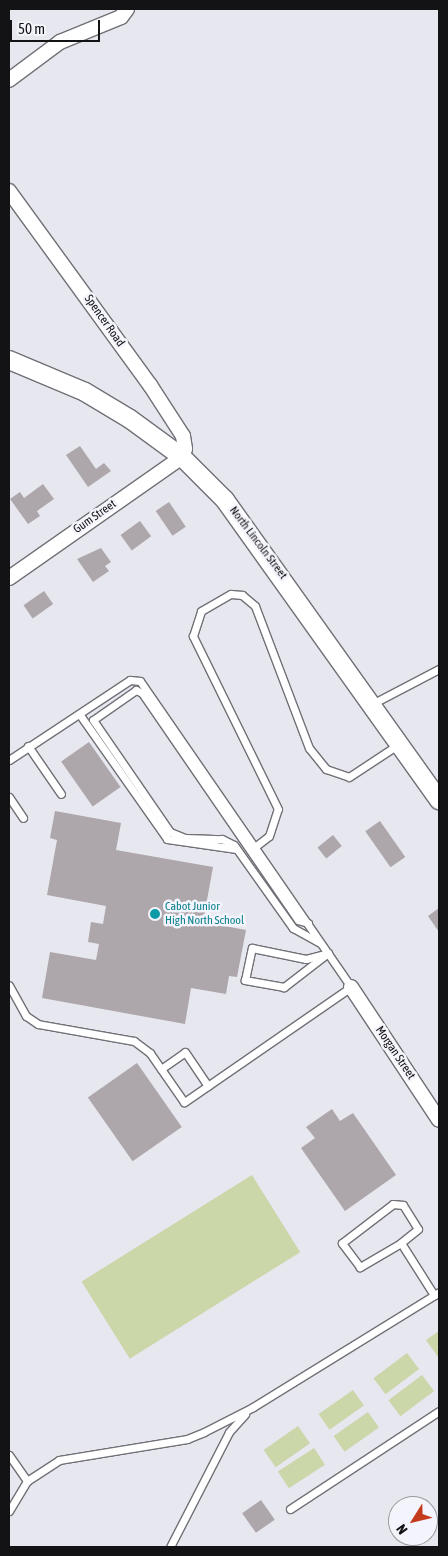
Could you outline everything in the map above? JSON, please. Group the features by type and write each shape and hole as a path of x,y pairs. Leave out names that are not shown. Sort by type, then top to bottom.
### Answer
{"street":[{"path":"9,80 60,42 130,9"},
{"name":"Spencer Road","path":"9,191 183,436 182,457"},
{"name":"North Lincoln Street","path":"9,360 85,392 182,457 225,500 265,551 439,800"},
{"name":"Gum Street","path":"9,578 182,457"},
{"name":"Morgan Street","path":"351,987 439,1120"}],"lane":[{"path":"256,846 269,836 278,809 193,636 201,611 231,594 242,594 255,606 309,748 326,770 349,777 400,744"},
{"path":"372,704 439,669"},
{"path":"9,760 28,746 80,715 130,680 140,681 256,846 351,987 184,1102 161,1069 134,1041 38,1024 26,1016 9,985"},
{"path":"308,924 298,920 142,693 136,690 93,720 170,832 185,838 222,838 240,850 293,928 322,943"},
{"path":"80,715 167,839 240,850"},
{"path":"28,746 61,794"},
{"path":"9,798 23,818"},
{"path":"252,948 306,959 328,953 284,988 245,980 252,948"},
{"path":"161,1069 184,1052 208,1086"},
{"path":"398,1203 418,1229 401,1243 360,1267 342,1243 398,1203"},
{"path":"9,1511 27,1482 59,1460 187,1439 253,1407 437,1294 401,1243"},
{"path":"170,1547 229,1432 253,1407"},
{"path":"290,1509 439,1411"},
{"path":"9,1455 27,1482"}],"green space":[{"path":"252,1175 300,1252 130,1359 82,1282"},
{"path":"439,1331 439,1356 438,1357 426,1340"},
{"path":"407,1353 419,1369 385,1394 373,1378"},
{"path":"422,1375 434,1391 400,1416 388,1400"},
{"path":"353,1390 364,1406 329,1430 319,1414"},
{"path":"368,1412 379,1428 344,1452 334,1436"},
{"path":"298,1426 310,1443 276,1467 264,1450"},
{"path":"314,1448 325,1465 289,1488 278,1471"}],"building":[{"path":"80,446 96,469 104,463 111,471 88,487 66,455"},
{"path":"43,484 54,499 37,511 40,516 28,524 10,499 20,492 24,498"},
{"path":"169,502 186,527 173,536 156,511"},
{"path":"140,521 151,536 132,550 121,535"},
{"path":"101,548 111,562 105,566 109,571 93,582 77,559"},
{"path":"44,591 53,604 33,618 24,605"},
{"path":"89,742 121,787 93,807 61,762"},
{"name":"Cabot Junior High North School","path":"55,811 121,823 116,850 213,867 203,922 246,930 237,977 229,976 226,994 191,988 185,1024 42,998 50,952 96,960 99,944 88,942 91,922 103,924 106,906 47,895 57,840 50,838"},
{"path":"380,821 405,857 390,867 365,831"},
{"path":"333,835 342,846 326,858 317,848"},
{"path":"439,908 439,932 428,916"},
{"path":"137,1063 182,1127 133,1161 88,1097"},
{"path":"332,1109 340,1121 353,1113 396,1175 345,1211 301,1148 315,1138 306,1127"},
{"path":"261,1500 275,1520 256,1533 242,1513"}],"place":[{"name":"Cabot Junior High North School","path":"155,914"}]}
